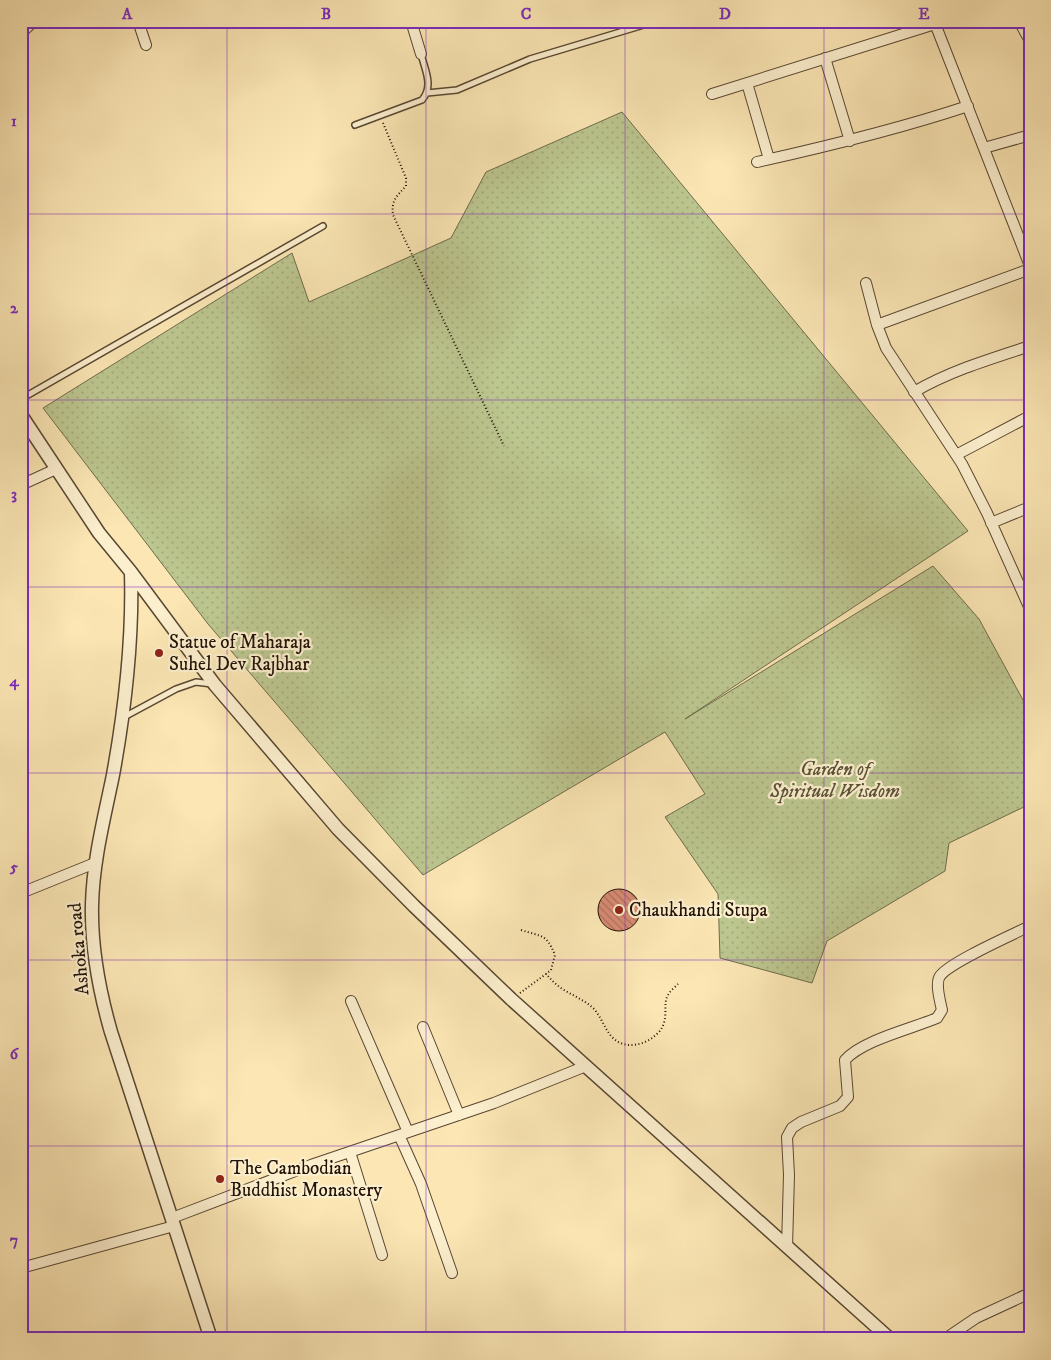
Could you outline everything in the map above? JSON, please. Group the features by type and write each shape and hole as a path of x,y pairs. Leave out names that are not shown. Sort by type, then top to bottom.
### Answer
{"street":[{"path":"21,33 34,21"},
{"path":"138,21 146,45"},
{"path":"411,21 421,54"},
{"path":"1019,21 1030,42"},
{"path":"712,94 934,23 1030,267 877,325"},
{"path":"826,58 850,141"},
{"path":"747,83 770,159"},
{"path":"757,162 850,141 968,106"},
{"path":"984,148 1030,135"},
{"path":"866,283 877,325 886,348 962,464 1030,608"},
{"path":"914,392 960,369 1030,346"},
{"path":"21,415 99,533 215,685 338,829 414,906 511,999 890,1339"},
{"path":"956,455 1030,416"},
{"path":"21,485 56,469"},
{"path":"991,523 1030,507"},
{"name":"Ashoka road","path":"130,572 132,616 121,718 113,774 95,863 92,907 97,981 111,1032 211,1339"},
{"path":"21,892 95,863"},
{"path":"787,1247 790,1175 787,1136 792,1128 801,1122 840,1106 848,1097 845,1060 852,1052 937,1018 942,1010 938,983 940,976 946,970 1030,926"},
{"path":"351,1001 403,1134 452,1273"},
{"path":"423,1027 458,1115"},
{"path":"21,1268 173,1222 350,1152 528,1090 586,1066"},
{"path":"350,1152 382,1255"},
{"path":"945,1339 976,1318 1030,1293"}],"lane":[{"path":"427,93 457,90 530,59 657,21"},
{"path":"355,125 422,100 427,93 428,84 421,54"},
{"path":"21,399 323,226"},
{"path":"121,718 176,689 196,682 215,685"}],"path":[{"path":"380,116 406,178 406,186 394,199 392,207 394,214 504,446"},
{"path":"511,999 551,970 555,955 548,939 521,930"},
{"path":"546,974 557,986 576,996 594,1009 616,1041 634,1046 642,1044 660,1031 666,1017 668,994 678,984"}],"green space":[{"name":"Garden of Spiritual Wisdom","path":"622,112 968,531 685,719 933,566 979,619 1030,713 1030,804 949,843 945,871 827,941 812,983 720,958 718,894 665,817 705,794 665,732 423,875 208,624 43,408 292,253 309,302 451,238 486,172"}],"building":[{"name":"Chaukhandi Stupa","path":"623,889 631,892 637,898 640,910 637,922 631,928 615,931 607,928 601,922 598,906 601,898 607,892"}],"place":[{"name":"Statue of Maharaja Suhel Dev Rajbhar","path":"159,653"},
{"name":"Chaukhandi Stupa","path":"619,910"},
{"name":"The Cambodian Buddhist Monastery","path":"220,1179"}]}
